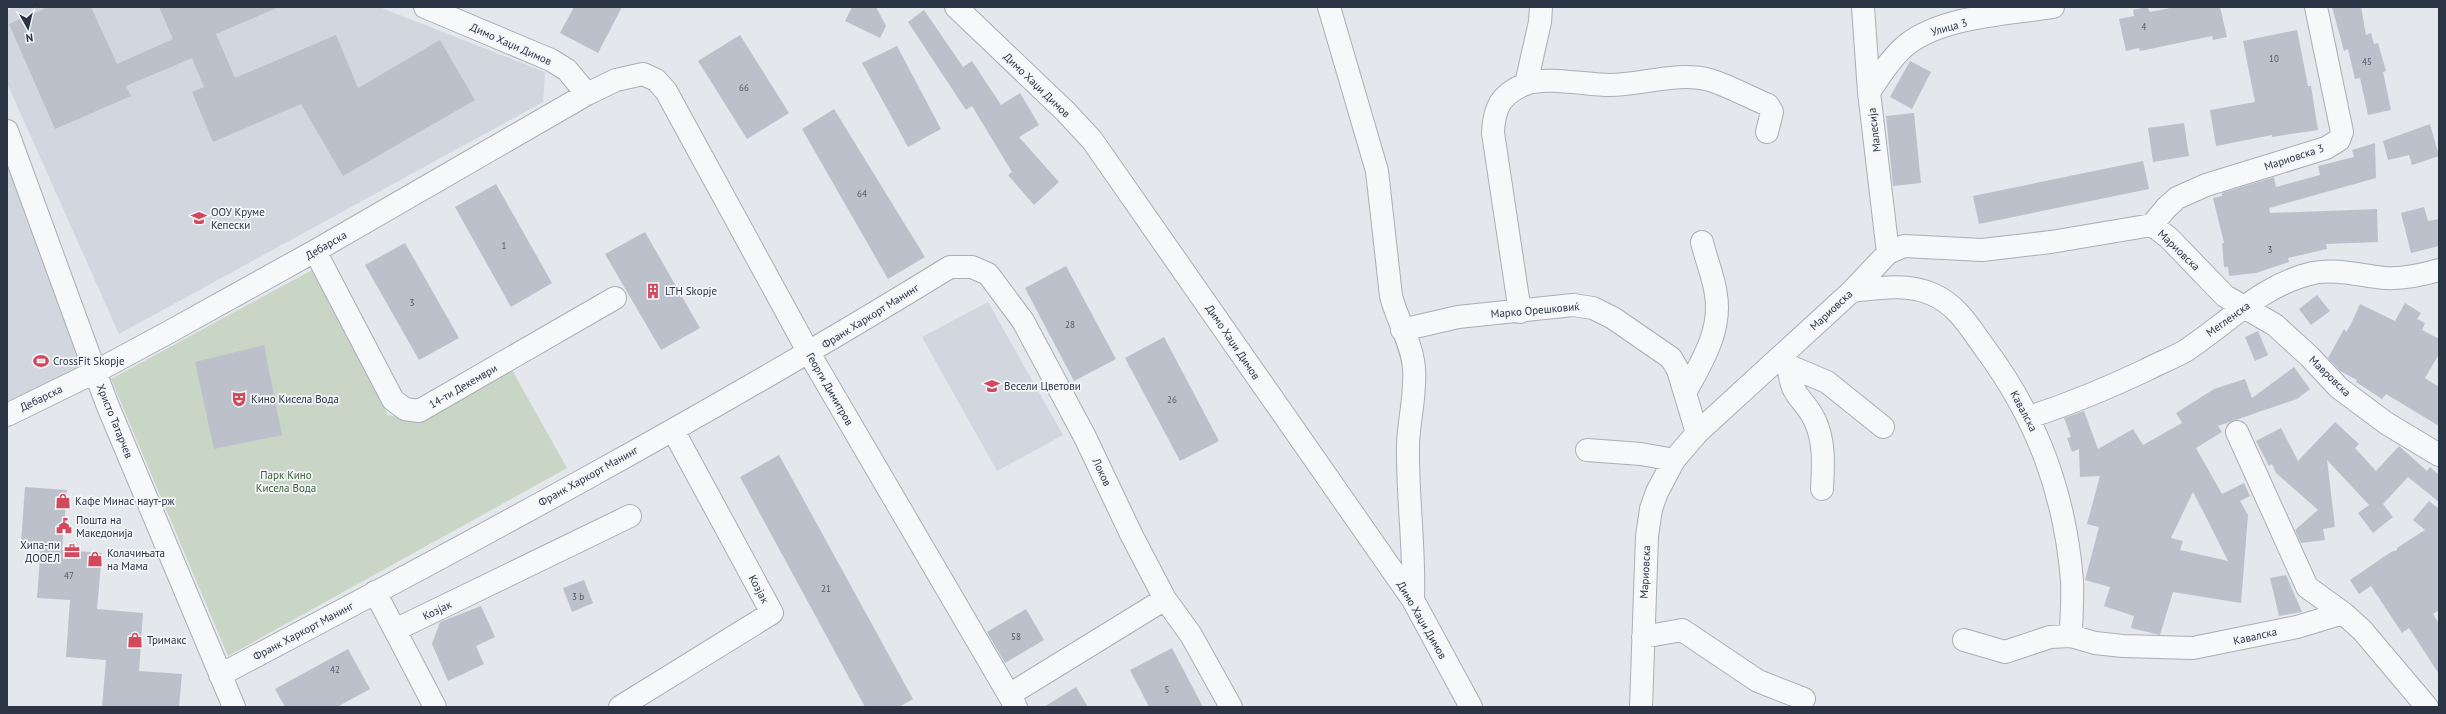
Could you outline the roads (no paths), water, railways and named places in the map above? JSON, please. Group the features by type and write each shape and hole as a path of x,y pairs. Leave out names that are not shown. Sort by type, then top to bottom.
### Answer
{"street":[{"name":"Димо Хаџи Димов","path":"425,7 551,60 567,70 587,94"},
{"name":"Димо Хаџи Димов","path":"956,7 1065,111 1092,140 1413,600 1471,707"},
{"path":"1329,7 1377,171 1391,296 1395,314 1402,330 1414,368 1412,413 1408,444 1415,562 1413,600"},
{"path":"1526,84 1541,7"},
{"name":"Малесија","path":"1863,7 1869,92 1888,253"},
{"name":"Улица 3","path":"1869,92 1885,68 1905,46 1933,29 1962,22 2054,7"},
{"name":"Мариовска 3","path":"2152,225 2166,208 2178,198 2206,185 2326,148 2339,140 2342,132 2316,7"},
{"name":"Дебарска","path":"7,415 95,372 315,251 587,94 616,80 643,74"},
{"name":"Георги Димитров","path":"643,74 656,80 666,91 809,353 1012,701"},
{"path":"1520,312 1493,133 1494,114 1498,105 1506,97 1526,84 1545,82 1611,85 1648,80 1696,78 1709,80 1768,105 1772,112 1768,132"},
{"name":"Христо Татарчев","path":"7,131 95,372 234,707"},
{"name":"Мариовска","path":"1641,707 1647,536 1651,509 1665,474 1674,460 1697,433 1783,362 1888,253 1904,246 1982,250 2051,242 2152,225 2169,238 2225,296 2244,306"},
{"path":"1686,393 1708,349 1716,324 1716,295 1706,262 1702,242"},
{"name":"14-ти Декември","path":"315,251 393,400 405,408 418,411 615,298"},
{"name":"Франк Харкорт Манинг","path":"220,675 673,430 809,353 950,266"},
{"name":"Локов","path":"950,266 972,267 988,274 1023,321 1085,437 1132,536 1165,599 1191,635 1231,707"},
{"name":"Мегленска","path":"2029,417 2069,404 2111,387 2184,351 2244,306 2278,287 2314,273 2346,271 2386,278 2417,276 2439,270"},
{"name":"Кавалска","path":"1852,291 1888,287 1912,288 1946,302 1960,313 1995,361 2029,417 2049,464 2060,501 2072,582 2071,636"},
{"name":"Марко Орешковиќ","path":"1402,330 1458,317 1520,312 1573,305 1593,308 1612,318 1671,358 1686,393 1697,433"},
{"name":"Мавровска","path":"2244,306 2275,326 2309,356 2339,388 2386,423 2439,455"},
{"path":"1783,362 1827,382 1883,427"},
{"path":"1783,362 1789,381 1798,398 1815,422 1824,456 1822,489"},
{"name":"Козјак","path":"620,707 772,613 673,430"},
{"path":"2238,432 2301,578 2314,593 2343,613 2362,630 2430,701"},
{"path":"1587,450 1641,454 1674,460"},
{"name":"Козјак","path":"396,630 630,516"},
{"path":"375,592 435,707"},
{"path":"1012,701 1165,599"},
{"name":"Кавалска","path":"1964,640 2005,652 2050,637 2071,636 2096,643 2123,646 2193,648 2297,627 2343,613"},
{"path":"1643,637 1682,630 1758,681 1804,699"}],"place":[{"name":"ООУ Круме Кепески","path":"199,218"},
{"name":"LTH Skopje","path":"653,291"},
{"name":"CrossFit Skopje","path":"41,361"},
{"name":"Весели Цветови","path":"992,386"},
{"name":"Кино Кисела Вода","path":"239,399"},
{"name":"Кафе Минас наут-рж","path":"63,501"},
{"name":"Пошта на Македонија","path":"64,526"},
{"name":"Хипа-пи ДООЕЛ","path":"72,551"},
{"name":"Колачињата на Мама","path":"95,559"},
{"name":"Тримакс","path":"135,640"}],"park label":[{"name":"Парк Кино Кисела Вода","path":"286,481"}]}
